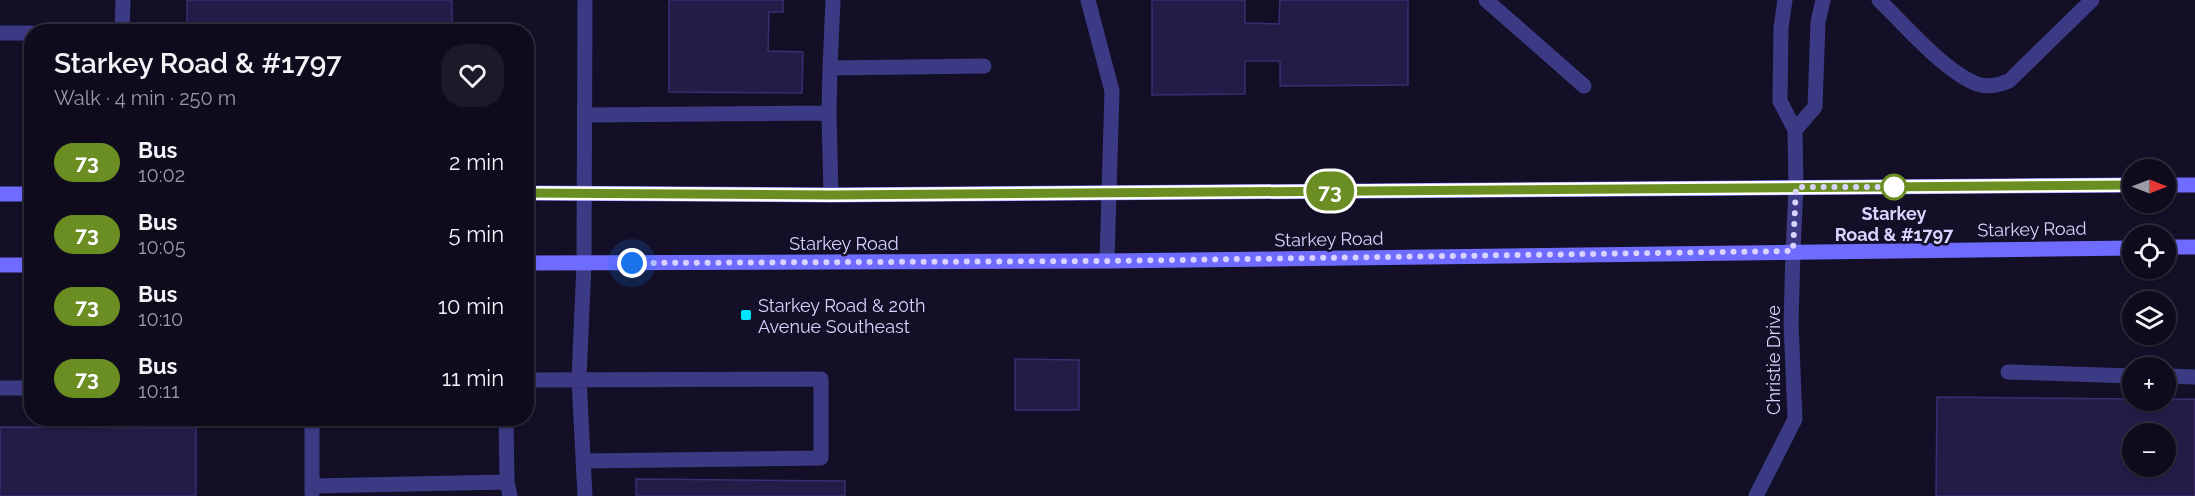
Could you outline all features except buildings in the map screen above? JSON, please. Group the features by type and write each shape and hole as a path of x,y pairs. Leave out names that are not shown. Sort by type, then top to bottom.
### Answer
{"main road":[{"path":"534,193 831,195 2122,185"},
{"path":"2176,185 2195,185"},
{"path":"0,194 24,194"},
{"path":"2176,248 2195,247"},
{"name":"Starkey Road","path":"534,263 1107,261 2122,248"},
{"path":"0,266 24,265"}],"street":[{"path":"122,24 123,0"},
{"path":"585,0 584,263 579,379 585,496"},
{"path":"831,195 829,113 833,0"},
{"path":"1088,0 1112,91 1107,261"},
{"path":"1486,0 1584,86"},
{"path":"1785,0 1781,28 1780,101 1795,130 1815,106 1818,22 1823,0"},
{"path":"1879,0 1948,67 1978,85 1994,86 2009,81 2092,0"},
{"path":"0,33 24,33"},
{"path":"830,68 984,66"},
{"path":"586,115 829,113"},
{"name":"Christie Drive","path":"1756,496 1795,419 1791,323 1796,187 1795,130"},
{"path":"2008,372 2122,376"},
{"path":"2176,376 2195,377"},
{"path":"534,380 821,379 821,458 583,461"},
{"path":"0,388 24,388"},
{"path":"312,426 312,491 509,489 506,426"}],"bus line":[{"name":"73","path":"534,193 831,195 2122,185"}],"place":[{"name":"Starkey Road & #1797","path":"1894,187"},
{"name":"Starkey Road & 20th Avenue Southeast","path":"746,315"}],"route":[{"path":"632,263 1107,261 1793,251 1796,187 1894,187"}]}
